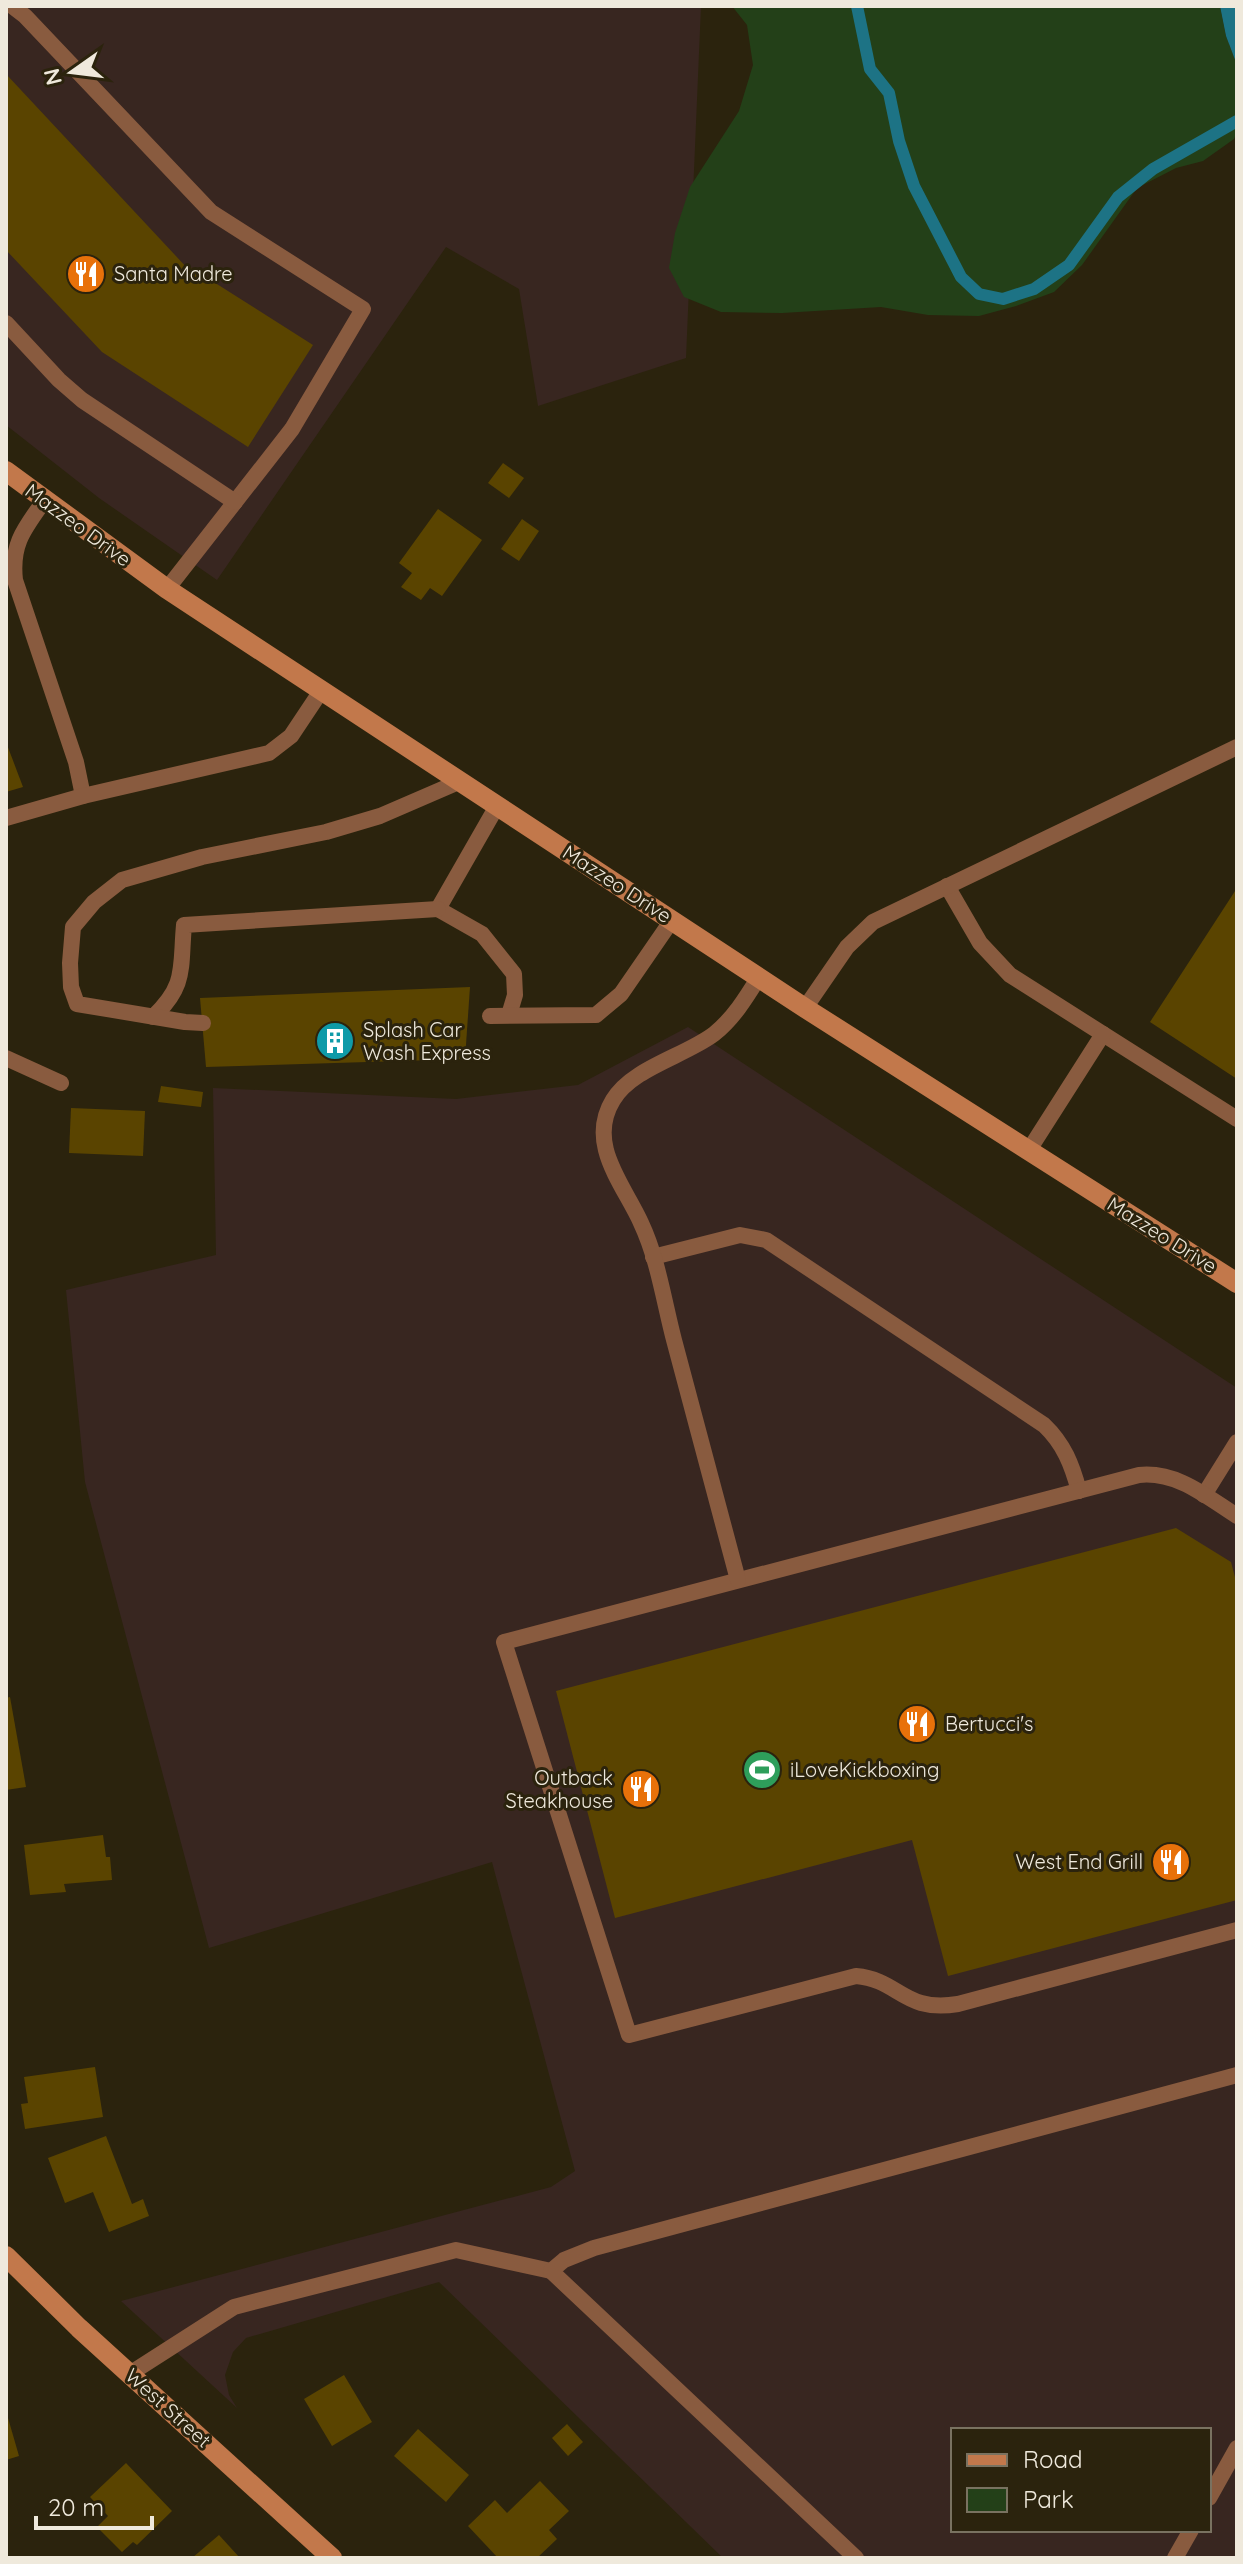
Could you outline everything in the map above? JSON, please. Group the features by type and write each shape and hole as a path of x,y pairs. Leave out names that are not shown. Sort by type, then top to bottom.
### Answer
{"main road":[{"name":"Mazzeo Drive","path":"6,471 167,589 321,691 805,1008 1237,1283"},
{"name":"West Street","path":"7,2258 79,2328 332,2558"}],"lane":[{"path":"12,6 25,16 211,212 363,309 292,429 167,589"},
{"path":"6,323 82,400 235,502"},
{"path":"44,501 18,541 14,553 15,580 76,762 83,796"},
{"path":"6,818 83,796 269,753 291,736 321,691"},
{"path":"805,1008 847,947 864,929 882,917 1237,747"},
{"path":"203,1023 77,1004 71,987 73,927 94,902 122,880 202,857 326,832 380,816 461,781"},
{"path":"438,909 497,806"},
{"path":"947,886 980,943 1002,968 1237,1119"},
{"path":"153,1017 171,1000 182,971 184,925 438,909 482,934 514,974 515,995 509,1015"},
{"path":"490,1016 596,1015 621,994 672,920"},
{"path":"738,1580 653,1257 642,1225 606,1155 604,1126 613,1100 629,1082 696,1046 725,1024 759,977"},
{"path":"1029,1150 1103,1034"},
{"path":"6,1058 61,1083"},
{"path":"653,1257 740,1235 766,1240 1044,1425 1067,1454 1079,1491"},
{"path":"1204,1495 1237,1442"},
{"path":"1237,1516 1174,1479 1153,1474 1139,1475 504,1642 629,2035 856,1976 879,1981 920,2004 933,2007 958,2004 1237,1930"},
{"path":"551,2271 564,2260 594,2248 1237,2075"},
{"path":"131,2373 234,2307 456,2250 551,2271 856,2558"},
{"path":"1211,2494 1237,2448"},
{"path":"1175,2558 1190,2532"}],"shaded area":[{"path":"6,6 701,6 686,358 538,406 519,289 446,247 217,580 99,498 6,425"},
{"path":"688,1027 1237,1388 1237,2558 723,2558 439,2282 246,2338 233,2352 225,2375 229,2395 237,2408 121,2301 551,2187 575,2171 492,1862 209,1948 85,1482 66,1290 216,1255 213,1088 456,1099 578,1085"}],"green space":[{"path":"732,6 1220,6 1226,36 1237,65 1237,132 1234,139 1203,161 1176,168 1137,188 1082,265 1054,292 1016,306 979,316 928,315 881,307 782,313 721,312 684,297 669,268 675,233 690,187 739,111 753,65 747,25"}],"water":[{"path":"1220,6 1237,6 1237,65 1226,36"}],"building":[{"path":"6,74 189,270 190,267 313,345 248,447 102,352 6,250"},
{"path":"503,463 524,478 509,498 488,483"},
{"path":"438,509 482,540 442,596 430,588 421,600 401,587 412,573 399,563"},
{"path":"522,519 539,531 519,561 501,549"},
{"path":"6,742 23,787 6,792"},
{"path":"1237,888 1237,1079 1150,1022"},
{"name":"Splash Car Wash Express","path":"470,987 465,1059 206,1067 200,998"},
{"path":"161,1086 203,1092 201,1107 158,1102"},
{"path":"71,1108 145,1111 143,1156 69,1153"},
{"path":"1176,1528 1231,1562 1237,1585 1237,1900 948,1976 912,1840 615,1918 556,1691"},
{"path":"10,1697 26,1787 6,1790 6,1698"},
{"path":"103,1835 106,1857 110,1857 112,1880 64,1884 66,1892 30,1895 24,1845"},
{"path":"95,2067 103,2117 25,2129 21,2104 28,2103 24,2077"},
{"path":"106,2136 132,2204 143,2199 149,2216 109,2232 93,2192 65,2203 48,2158"},
{"path":"344,2375 372,2422 332,2446 304,2399"},
{"path":"6,2411 19,2456 6,2460"},
{"path":"567,2424 583,2442 568,2456 552,2438"},
{"path":"418,2429 469,2475 446,2502 394,2456"},
{"path":"126,2463 172,2511 137,2545 133,2542 122,2552 97,2527 108,2516 90,2497"},
{"path":"540,2481 569,2511 549,2530 557,2539 537,2558 498,2558 468,2526 495,2500 507,2513"},
{"path":"219,2535 240,2558 192,2558"}],"waterway":[{"path":"857,6 870,69 889,93 899,141 914,186 961,277 979,294 1003,299 1034,289 1069,265 1118,197 1153,169 1237,121"}],"place":[{"name":"Santa Madre","path":"86,274"},
{"name":"Splash Car Wash Express","path":"335,1041"},
{"name":"Bertucci's","path":"917,1724"},
{"name":"iLoveKickboxing","path":"762,1770"},
{"name":"Outback Steakhouse","path":"641,1789"},
{"name":"West End Grill","path":"1171,1862"}]}
